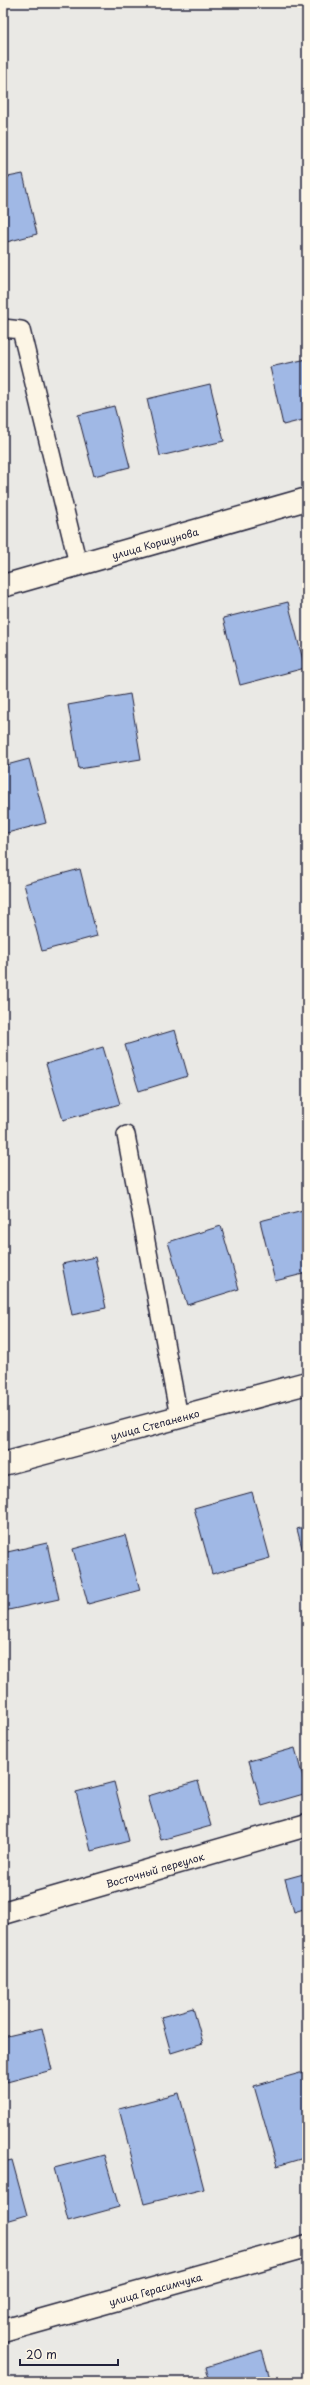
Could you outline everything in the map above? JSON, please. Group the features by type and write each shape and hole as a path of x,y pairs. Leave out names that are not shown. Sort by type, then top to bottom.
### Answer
{"street":[{"name":"улица Коршунова","path":"3,586 307,499"},
{"name":"улица Степаненко","path":"3,1464 307,1383"},
{"name":"Восточный переулок","path":"3,1914 307,1826"},
{"name":"улица Герасимчука","path":"3,2331 307,2246"}],"lane":[{"path":"3,328 21,330 78,564"},
{"path":"126,1135 179,1417"}],"building":[{"path":"23,174 37,234 3,243 3,178"},
{"path":"307,359 307,419 283,425 270,367"},
{"path":"210,384 224,441 160,456 147,399"},
{"path":"114,406 130,467 94,476 78,415"},
{"path":"288,602 305,668 240,685 223,618"},
{"path":"130,694 141,759 79,769 68,705"},
{"path":"29,759 46,823 3,834 3,766"},
{"path":"80,869 97,936 42,951 24,884"},
{"path":"175,1030 188,1076 139,1091 125,1045"},
{"path":"103,1047 120,1104 63,1120 46,1064"},
{"path":"307,1209 307,1273 275,1281 260,1221"},
{"path":"221,1226 239,1289 187,1305 168,1242"},
{"path":"95,1257 106,1308 72,1315 62,1264"},
{"path":"252,1492 270,1558 212,1574 194,1508"},
{"path":"307,1526 307,1567 297,1529"},
{"path":"125,1535 140,1590 88,1604 73,1549"},
{"path":"47,1543 59,1599 4,1611 3,1553"},
{"path":"295,1748 307,1793 262,1806 249,1761"},
{"path":"198,1781 211,1826 161,1840 148,1796"},
{"path":"114,1782 129,1841 91,1851 76,1792"},
{"path":"307,1873 307,1908 294,1912 285,1879"},
{"path":"193,2008 203,2043 171,2053 161,2017"},
{"path":"42,2028 52,2070 7,2082 3,2067 3,2037"},
{"path":"307,2071 307,2157 277,2166 254,2086"},
{"path":"179,2093 204,2189 144,2204 119,2109"},
{"path":"104,2155 119,2207 68,2221 54,2168"},
{"path":"12,2160 27,2215 3,2222 3,2162"},
{"path":"262,2350 271,2382 210,2382 206,2367"}]}
